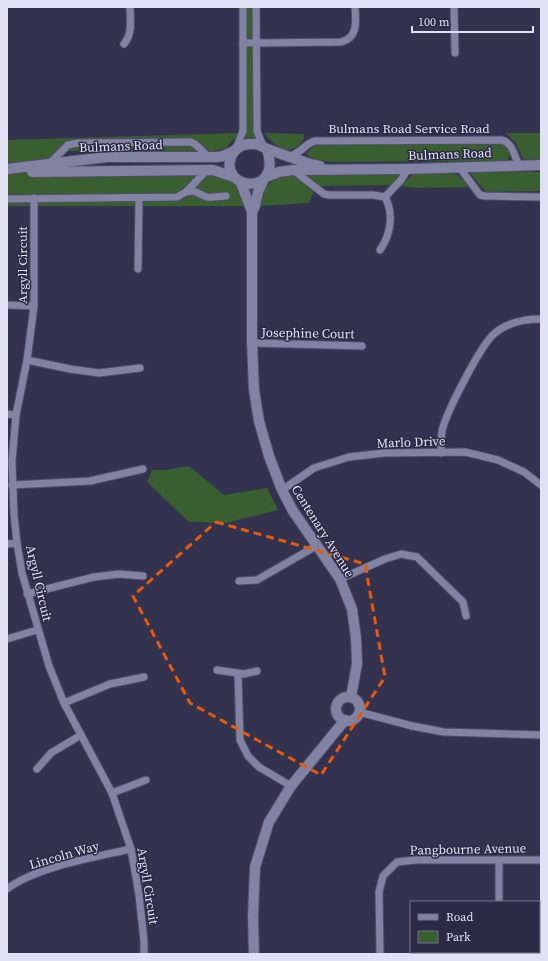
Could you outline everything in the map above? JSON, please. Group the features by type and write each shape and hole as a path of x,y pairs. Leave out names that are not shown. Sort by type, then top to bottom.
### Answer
{"street":[{"path":"124,44 127,40 130,28 130,7"},
{"path":"243,7 243,123 242,131 229,164 231,171 237,180 253,184 259,183 265,178 269,171 270,165 265,147 257,131 256,7"},
{"path":"243,43 346,41 354,33 355,7"},
{"path":"454,7 455,53"},
{"name":"Bulmans Road Service Road","path":"289,156 293,156 306,145 315,141 502,140 506,141 512,148 519,166"},
{"path":"48,165 53,162 68,145 78,143 191,142 201,149 208,157"},
{"path":"235,150 242,145 250,144 265,147"},
{"name":"Bulmans Road","path":"265,147 310,164 335,169"},
{"name":"Bulmans Road","path":"7,170 81,159 107,157 223,156 235,150"},
{"name":"Bulmans Road","path":"265,178 285,170 408,169 541,165"},
{"path":"459,167 480,194 485,196 541,197"},
{"path":"385,197 401,180 408,169"},
{"name":"Bulmans Road","path":"7,170 51,172 207,170 219,172 237,180"},
{"path":"7,198 177,197 186,192 207,170"},
{"path":"292,170 324,194 329,196 385,197"},
{"name":"Centenary Avenue","path":"252,212 258,192 265,178"},
{"name":"Centenary Avenue","path":"237,180 252,212 252,344 254,390 259,421 269,456 282,490 293,511 340,579 352,609 356,638 357,664 351,697"},
{"path":"197,181 199,192"},
{"path":"186,192 199,192 208,197 226,196"},
{"path":"380,250 390,230 390,206 385,197"},
{"name":"Argyll Circuit","path":"34,198 34,306 27,360 16,415 12,461 12,485 17,543 27,594 49,666 64,703 112,793 131,849 139,895 144,954"},
{"path":"138,269 139,198"},
{"path":"7,305 34,306"},
{"path":"441,453 442,431 446,417 487,341 495,333 519,321 541,319"},
{"name":"Josephine Court","path":"252,344 362,346"},
{"path":"27,360 70,369 100,373 140,368"},
{"path":"7,414 16,415"},
{"name":"Marlo Drive","path":"282,490 314,468 349,457 384,453 464,452 498,460 524,472 541,485"},
{"path":"12,485 90,481 143,469"},
{"path":"7,544 17,543"},
{"path":"239,581 257,580 316,546"},
{"path":"340,579 400,554 417,557 463,602 466,616"},
{"path":"27,594 94,577 119,574 143,576"},
{"path":"7,639 37,630"},
{"path":"217,670 238,674 257,671"},
{"path":"238,674 240,740 248,756 259,767 291,786"},
{"path":"64,703 110,684 144,677"},
{"path":"351,697 358,702 360,708 359,712 354,719 345,720 338,715 338,704 343,698 351,697"},
{"path":"359,712 412,726 444,732 541,735"},
{"path":"254,954 253,917 255,867 269,822 291,786 345,720"},
{"path":"37,769 51,753 81,735"},
{"path":"112,793 146,780"},
{"name":"Lincoln Way","path":"7,889 36,874 131,849"},
{"name":"Pangbourne Avenue","path":"380,954 379,892 383,876 397,862 415,860 541,860"},
{"path":"499,861 499,901"}],"highlighted area":[{"path":"216,522 365,564 385,677 321,775 190,703 133,596"}],"green space":[{"path":"246,7 254,7 258,142 244,142 247,134"},
{"path":"239,133 226,148 213,151 55,151 48,165 7,169 7,140"},
{"path":"264,133 304,134 304,139 295,148 286,149 278,146"},
{"path":"506,133 541,133 541,159 524,159 516,143"},
{"path":"501,143 509,150 510,156 507,161 331,162 311,158 306,154 313,147 319,144"},
{"path":"7,172 208,172 231,178 249,188 247,206 7,206"},
{"path":"451,172 459,176 470,187 414,188 401,186 414,173"},
{"path":"469,172 541,172 541,191 486,192"},
{"path":"283,173 400,174 397,180 391,185 324,186 314,191 309,203 260,206 267,186"},
{"path":"189,466 224,495 267,488 278,510 226,523 189,522 147,482 152,470 166,470"}]}
